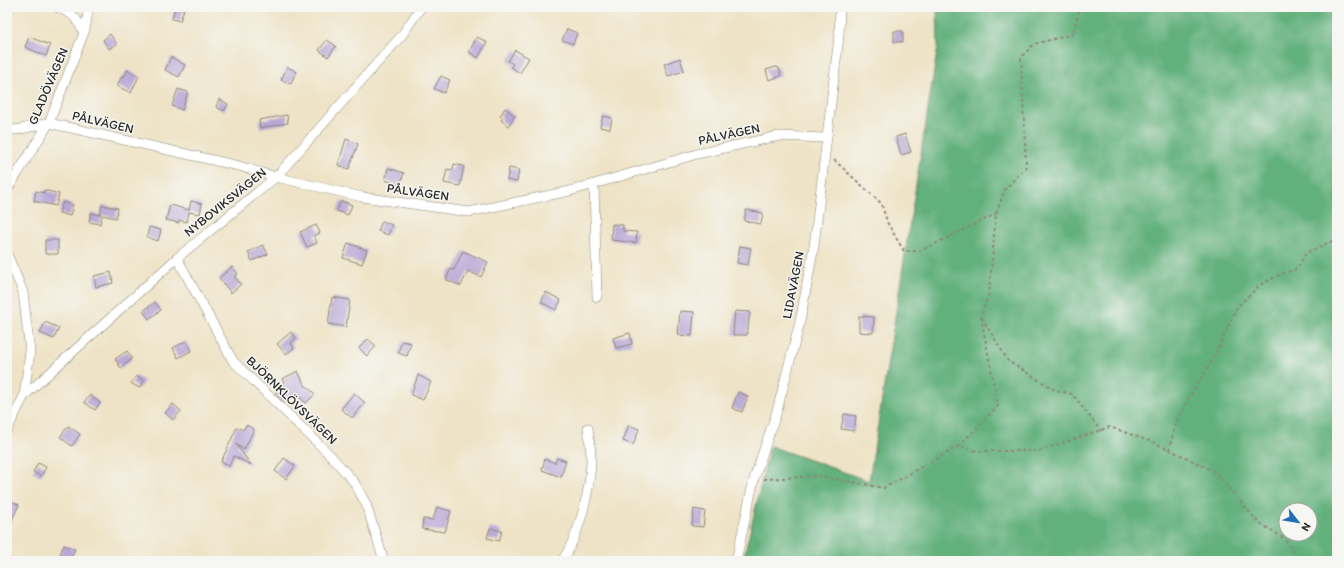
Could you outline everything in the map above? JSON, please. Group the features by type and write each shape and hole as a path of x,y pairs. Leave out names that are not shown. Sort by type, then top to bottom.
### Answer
{"street":[{"path":"56,7 69,12 78,20 84,33"},
{"name":"GLADÖVÄGEN","path":"7,190 49,123 84,33 89,7"},
{"name":"NYBOVIKSVÄGEN","path":"24,396 177,258 276,177 398,39 421,7"},
{"name":"LIDAVÄGEN","path":"736,561 754,479 777,411 800,322 814,246 839,36 840,7"},
{"name":"PÅLVÄGEN","path":"7,129 16,130 49,123 239,166 276,177 362,197 468,212 570,191 697,154 779,136 826,138"},
{"path":"594,184 597,297"},
{"path":"7,254 23,292 30,352 24,396 7,430"},
{"name":"BJÖRNKLÖVSVÄGEN","path":"177,258 233,361 331,456 354,482 366,504 384,561"},
{"path":"562,561 569,551 584,509 591,459 588,428"}],"path":[{"path":"754,479 818,476 884,488 959,446 998,406 981,318 989,293 996,214 1006,189 1026,167 1021,57 1034,44 1073,34 1080,7"},
{"path":"824,156 830,157 837,162 881,203 892,232 904,251 920,251 996,214"},
{"path":"1169,450 1177,420 1212,361 1237,307 1260,285 1282,274 1297,269 1306,253 1337,239"},
{"path":"981,318 1008,361 1055,390 1072,394 1101,431"},
{"path":"959,446 977,451 1039,451 1110,427 1169,450 1214,471 1258,522 1285,539 1299,561"}],"green space":[{"path":"937,7 1337,7 1337,561 743,561 770,446 869,481 938,46"}],"building":[{"path":"175,7 184,9 180,21 172,19"},
{"path":"567,29 577,33 573,44 562,40"},
{"path":"894,31 903,31 903,42 894,42"},
{"path":"110,34 117,44 109,49 103,40"},
{"path":"29,37 50,45 46,56 25,47"},
{"path":"477,37 487,42 478,58 469,52"},
{"path":"327,40 336,46 328,57 319,50"},
{"path":"515,50 529,58 520,73 511,67 513,64 508,61"},
{"path":"171,57 185,65 179,77 165,70"},
{"path":"680,58 684,71 668,76 664,64"},
{"path":"287,67 296,71 291,84 281,80"},
{"path":"776,67 779,68 781,76 769,80 766,70"},
{"path":"127,70 139,76 131,93 117,86"},
{"path":"441,76 450,80 444,93 434,89"},
{"path":"178,89 188,92 182,110 172,106"},
{"path":"219,99 228,104 224,111 216,107"},
{"path":"505,108 515,116 508,126 501,120 503,118 500,116"},
{"path":"287,115 288,123 260,128 259,120"},
{"path":"603,116 612,118 610,129 600,127"},
{"path":"905,134 911,152 901,155 896,137"},
{"path":"346,139 358,144 349,169 338,165"},
{"path":"454,164 464,166 460,186 444,183 447,169 453,170"},
{"path":"388,168 404,173 400,185 385,180"},
{"path":"509,168 519,170 517,182 507,180"},
{"path":"44,190 59,194 56,206 34,201 36,191 44,193"},
{"path":"191,201 202,204 200,214 189,212 187,222 179,220 179,223 166,220 170,205 189,210"},
{"path":"341,201 352,205 348,215 337,211"},
{"path":"63,202 73,205 70,216 59,213"},
{"path":"102,205 118,208 116,218 102,215 100,224 89,222 91,213 100,215"},
{"path":"746,210 763,213 761,224 744,221"},
{"path":"382,221 392,225 388,235 378,231"},
{"path":"612,224 623,225 623,231 637,232 636,243 611,240"},
{"path":"316,225 320,233 314,236 317,243 307,247 300,232"},
{"path":"149,227 161,230 158,241 147,237"},
{"path":"45,240 58,240 58,254 45,254"},
{"path":"348,243 367,250 362,264 343,258"},
{"path":"263,245 268,254 252,261 248,252"},
{"path":"740,246 751,248 748,265 737,263"},
{"path":"463,251 488,262 481,277 468,271 461,286 447,280 447,277 451,269 454,270"},
{"path":"232,267 238,274 234,276 241,284 231,293 219,278"},
{"path":"111,272 113,283 96,287 94,276"},
{"path":"546,292 561,300 556,310 541,302"},
{"path":"332,297 350,300 346,327 328,324"},
{"path":"155,302 161,310 149,319 143,311"},
{"path":"680,311 694,312 692,336 678,335"},
{"path":"735,311 750,312 747,335 733,335"},
{"path":"859,316 874,317 873,333 859,332"},
{"path":"45,322 59,328 54,339 40,333"},
{"path":"291,332 296,338 291,343 294,348 286,354 277,344"},
{"path":"630,333 632,344 616,348 613,338"},
{"path":"368,339 376,346 367,356 359,348"},
{"path":"186,341 191,351 178,358 173,348"},
{"path":"402,341 411,343 407,356 398,353"},
{"path":"127,351 131,357 131,360 121,368 115,359"},
{"path":"298,371 304,384 315,394 306,403 295,393 284,402 275,393 285,385 282,379"},
{"path":"418,375 431,382 423,400 411,395"},
{"path":"136,376 144,381 139,388 131,383"},
{"path":"738,392 748,396 742,412 732,408"},
{"path":"354,393 365,403 352,418 341,409"},
{"path":"90,395 100,403 95,410 84,402"},
{"path":"173,404 181,411 173,420 165,413"},
{"path":"844,414 856,416 854,431 841,429"},
{"path":"246,425 254,429 244,450 236,444 251,465 234,456 229,466 221,462 237,427 243,430"},
{"path":"629,425 639,429 633,445 623,441"},
{"path":"68,426 80,434 72,446 60,437"},
{"path":"284,458 295,466 286,479 275,471"},
{"path":"557,458 566,461 561,477 542,470 545,459 555,463"},
{"path":"38,463 46,467 41,476 33,472"},
{"path":"11,501 19,505 7,530 7,509"},
{"path":"437,507 451,511 445,532 422,529 423,519 433,520"},
{"path":"694,509 705,511 703,527 692,526"},
{"path":"490,528 502,531 499,541 487,538"},
{"path":"64,545 75,549 70,561 57,561"}]}
